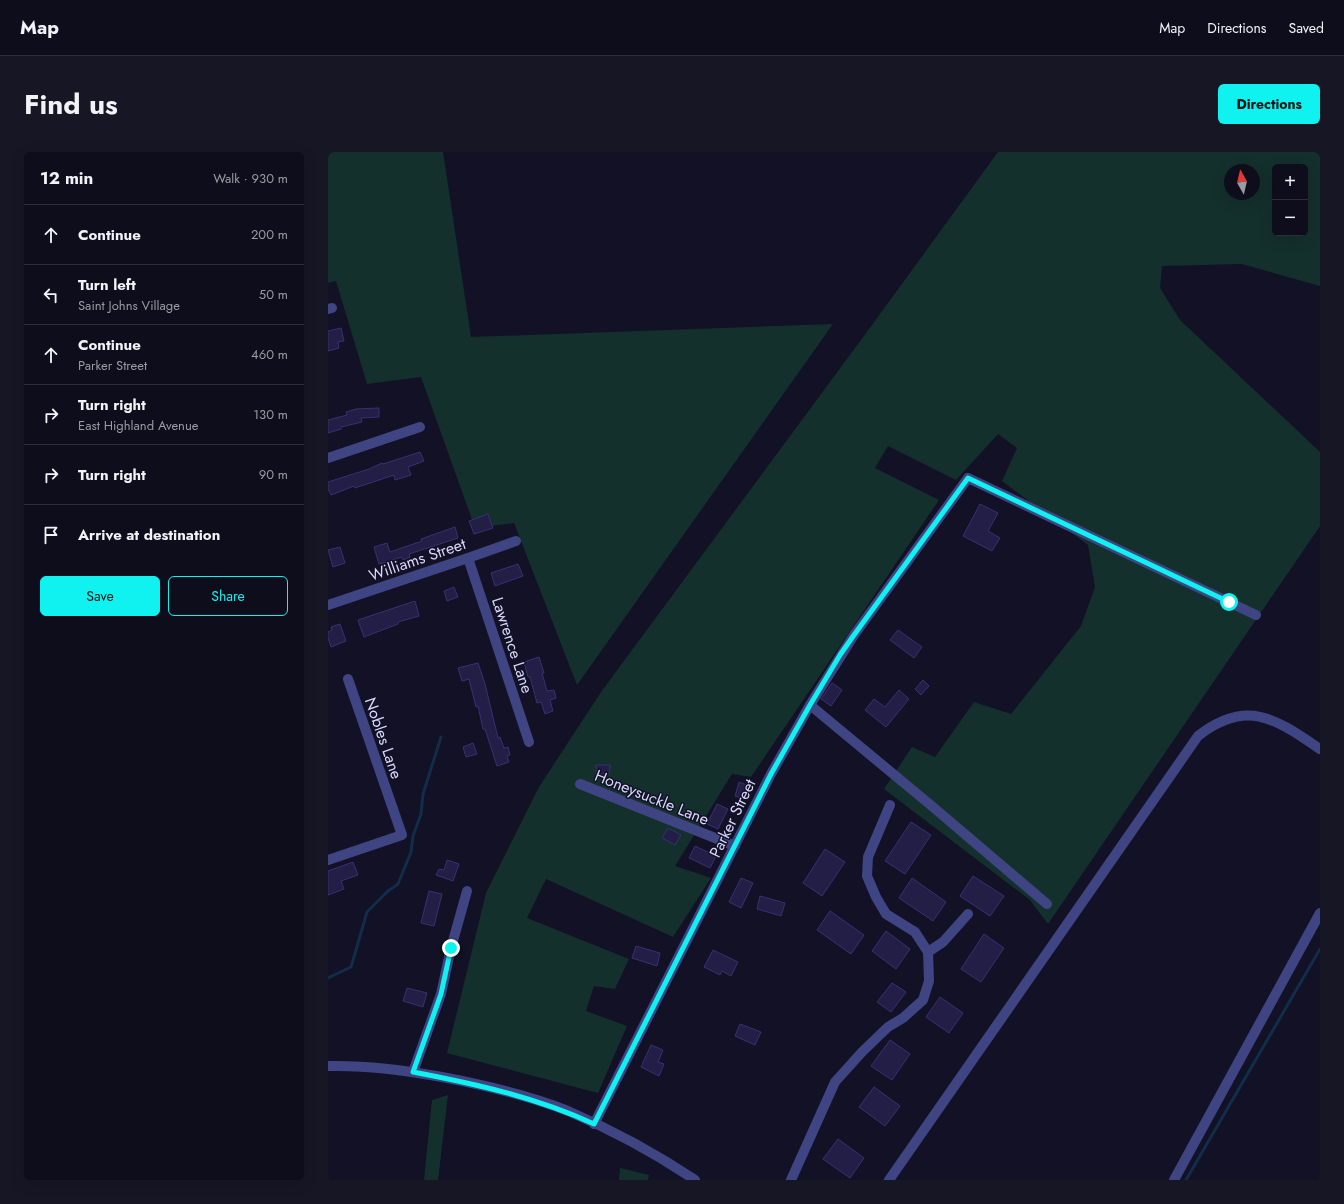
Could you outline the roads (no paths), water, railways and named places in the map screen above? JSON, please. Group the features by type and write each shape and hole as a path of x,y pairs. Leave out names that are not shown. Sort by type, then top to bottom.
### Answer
{"street":[{"path":"328,458 420,427"},
{"name":"Parker Street","path":"594,1124 771,774 810,705 840,655 968,478 1256,616"},
{"name":"Williams Street","path":"328,605 516,541"},
{"name":"Lawrence Lane","path":"468,558 529,742"},
{"name":"Nobles Lane","path":"328,860 402,835 348,679"},
{"path":"810,705 1047,904"},
{"path":"888,1180 1198,736 1219,722 1231,718 1253,715 1266,717 1281,724 1318,747"},
{"name":"Honeysuckle Lane","path":"580,784 735,846"},
{"path":"791,1180 835,1082 862,1052 888,1027 903,1018 923,1000 929,981 928,952 915,932 886,914 876,897 867,876 868,857 890,805"},
{"path":"413,1072 441,994 451,948 467,891"},
{"path":"1174,1180 1320,913"},
{"path":"928,952 943,942 968,914"},
{"path":"328,1066 376,1068 413,1072 468,1082 509,1092 567,1111 670,1163 695,1180"}],"waterway":[{"path":"328,978 351,967 367,912 388,891 398,884 411,852 413,836 421,814 423,794 441,737"},
{"path":"1186,1180 1320,949"}]}
